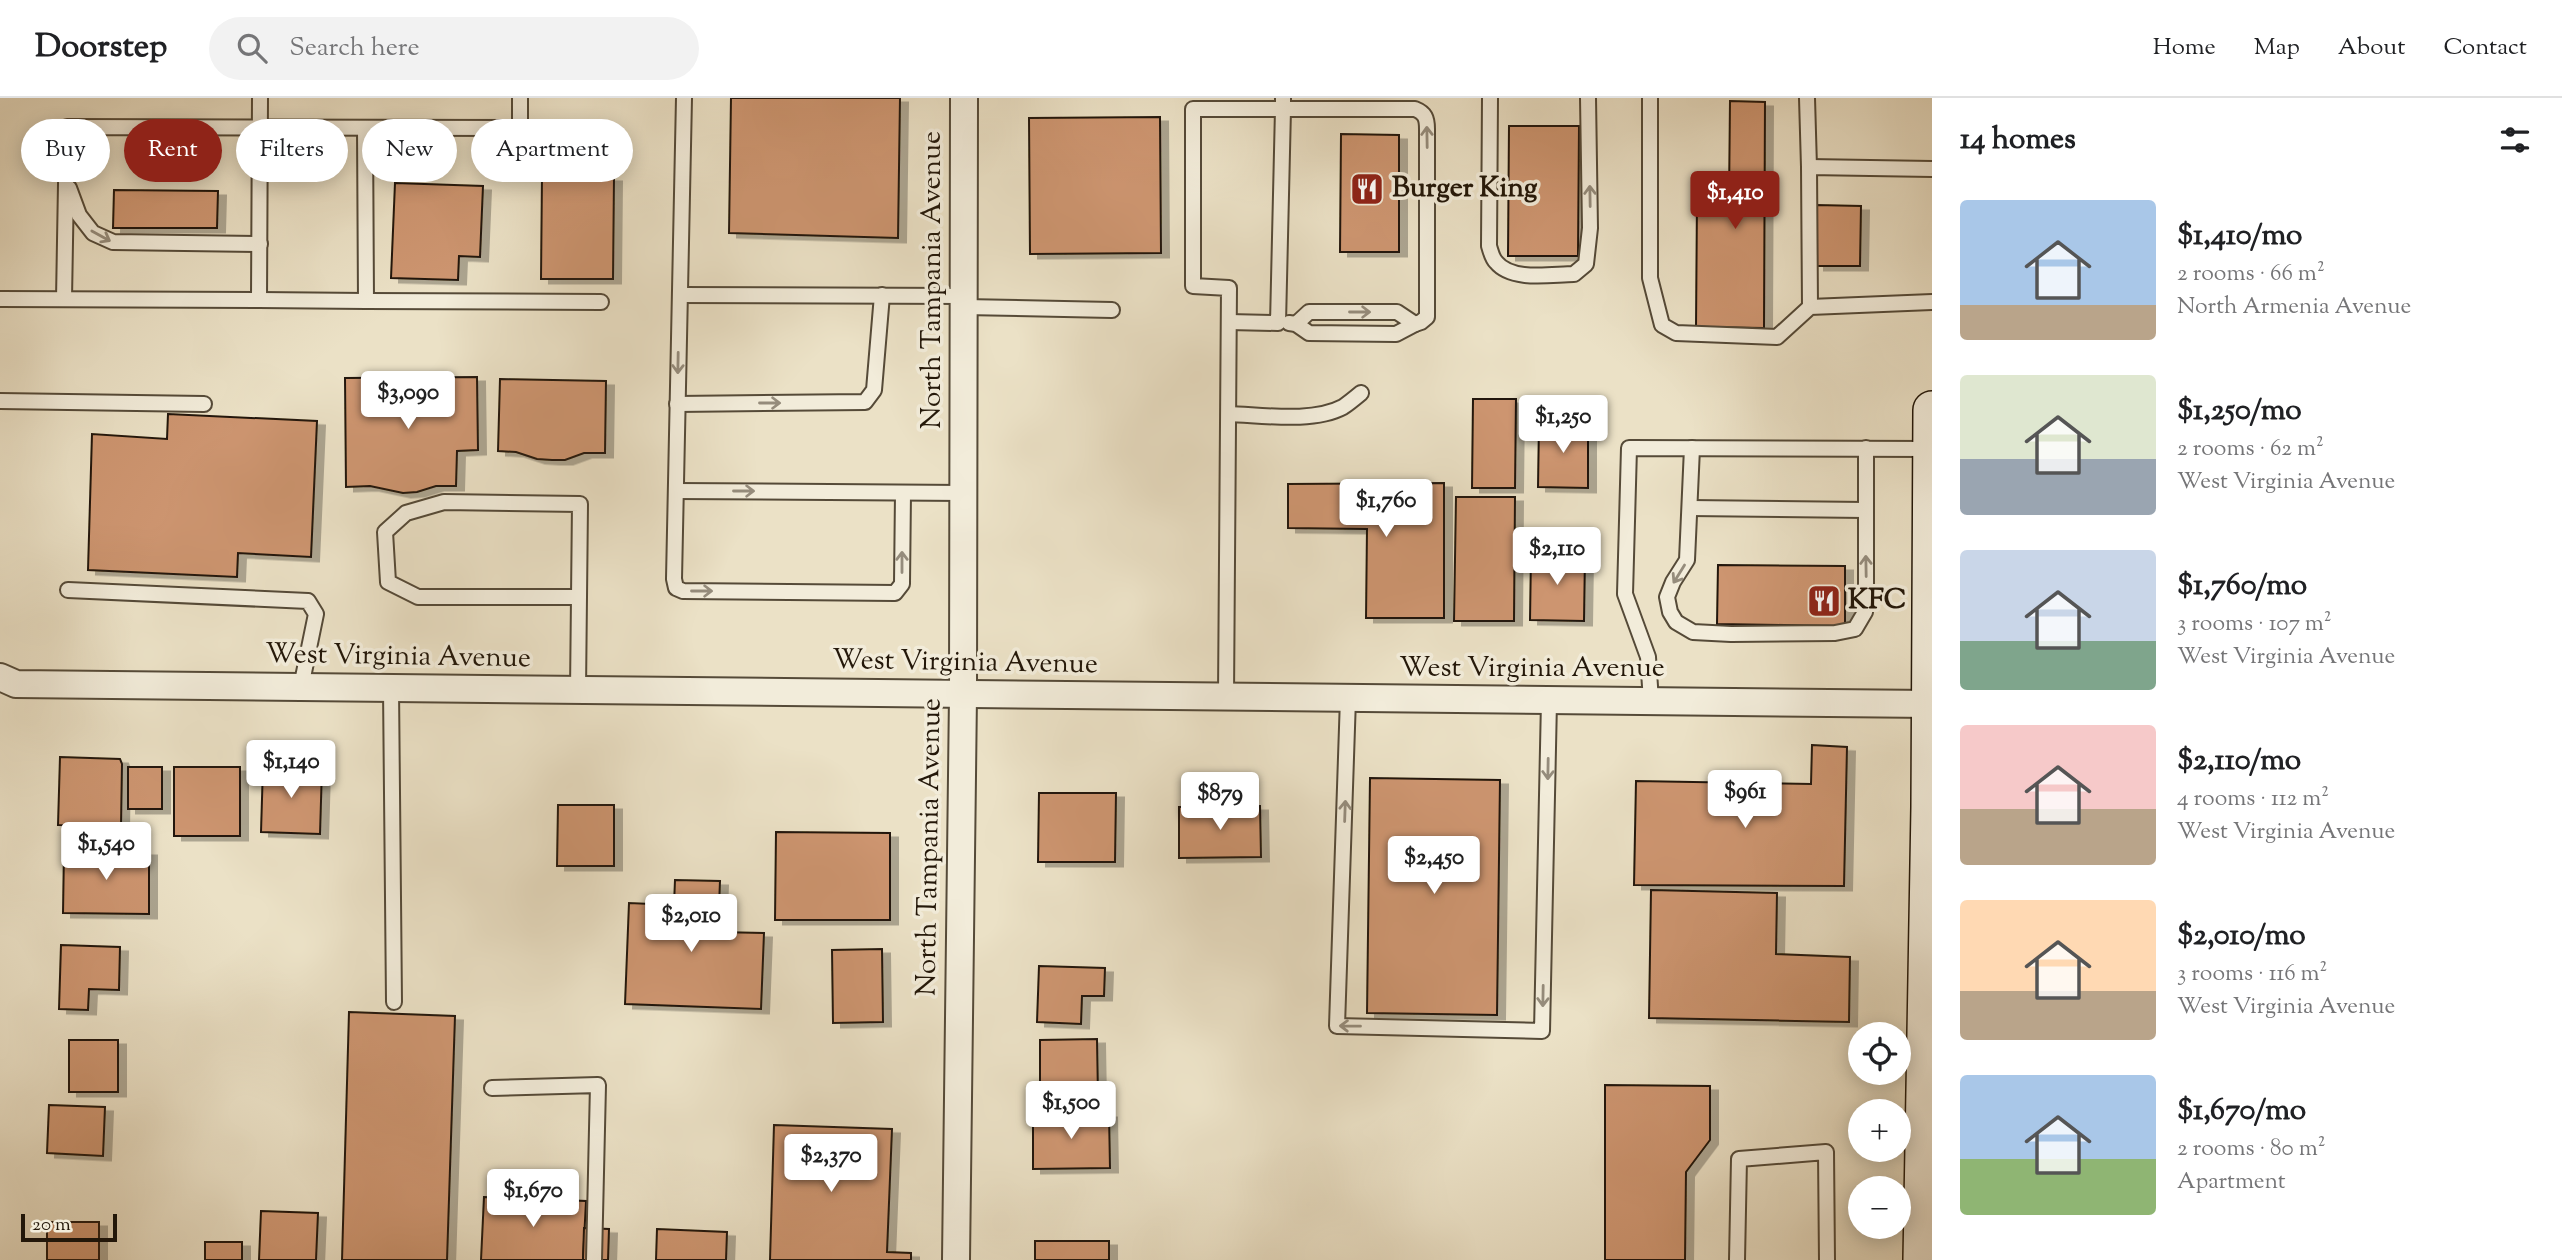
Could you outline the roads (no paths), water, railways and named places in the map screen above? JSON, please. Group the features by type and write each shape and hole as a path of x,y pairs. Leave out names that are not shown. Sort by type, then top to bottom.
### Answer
{"main road":[{"path":"1922,1260 1928,1196 1932,410"}],"street":[{"name":"North Tampania Avenue","path":"956,1260 963,695 964,98"},
{"name":"West Virginia Avenue","path":"0,677 16,684 1651,701 1931,716"}],"lane":[{"path":"260,98 260,119"},
{"path":"457,128 520,128 520,98"},
{"path":"684,98 674,579 676,587 683,591 895,593 902,584 903,493"},
{"path":"1490,98 1489,246 1494,261 1504,270 1520,274 1574,274 1586,264 1590,228 1588,98"},
{"path":"1650,98 1650,278 1662,325 1676,333 1777,337 1810,307 1932,302"},
{"path":"1807,98 1810,307"},
{"path":"1226,697 1228,414 1229,323 1230,288 1193,286 1193,109 1283,104 1415,109 1423,112 1427,119 1427,317 1396,334 1309,332 1296,324 1229,323"},
{"path":"1278,323 1283,104"},
{"path":"110,127 236,128"},
{"path":"1809,167 1932,169"},
{"path":"64,299 66,182"},
{"path":"67,182 79,215 93,233 114,242 260,244"},
{"path":"259,300 260,182"},
{"path":"365,182 366,301"},
{"path":"680,295 882,295 1112,310"},
{"path":"677,404 865,402 874,390 882,295"},
{"path":"0,299 601,302"},
{"path":"1296,324 1309,312 1397,312 1415,324"},
{"path":"1228,414 1322,414 1343,407 1361,393"},
{"path":"0,401 204,404"},
{"path":"1651,701 1648,657 1625,594 1629,448 1932,449"},
{"path":"1692,448 1687,560 1667,597 1670,612 1676,622 1693,632 1731,634 1835,633 1856,629 1865,612 1866,601 1866,448"},
{"path":"676,491 964,493"},
{"path":"578,690 579,597 580,504 443,502 406,513 385,531 388,582 418,597 579,597"},
{"path":"1690,508 1865,510"},
{"path":"68,590 308,601 316,614 302,687"},
{"path":"391,688 394,1002"},
{"path":"1348,698 1338,1026 1542,1031 1549,701"},
{"path":"492,1088 598,1085 594,1260"},
{"path":"1737,1260 1740,1159 1826,1152 1827,1260"}],"place":[{"name":"Burger King","path":"1367,189"},
{"name":"KFC","path":"1824,601"}]}
